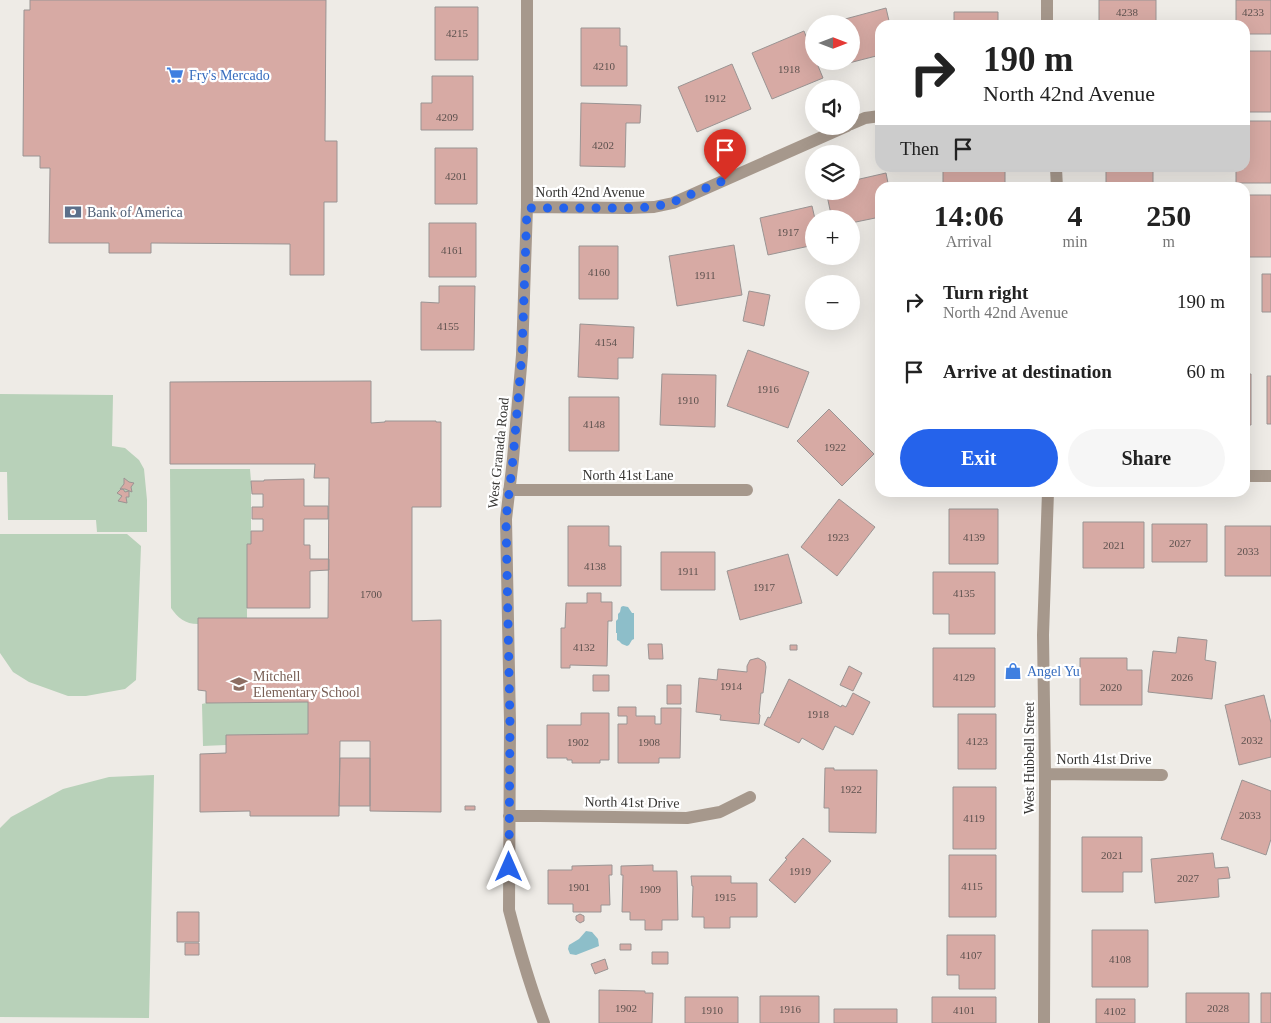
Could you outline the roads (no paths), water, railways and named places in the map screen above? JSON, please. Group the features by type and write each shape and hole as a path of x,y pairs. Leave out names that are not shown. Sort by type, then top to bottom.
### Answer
{"street":[{"name":"West Granada Road","path":"527,0 527,208 522,354 506,519 510,723 509,910 544,1023"},
{"path":"1047,0 1047,20"},
{"path":"860,120 875,117"},
{"name":"North 42nd Avenue","path":"527,208 654,207 673,202 826,135"},
{"path":"1250,476 1271,476"},
{"name":"North 41st Lane","path":"509,490 746,490"},
{"name":"West Hubbell Street","path":"1044,1023 1045,774 1043,635 1048,497"},
{"name":"North 41st Drive","path":"1045,774 1162,775"},
{"name":"North 41st Drive","path":"509,816 687,818 720,812 750,797"}],"water":[{"path":"623,606 628,607 634,613 634,639 627,646 617,640 616,633 616,621"},
{"path":"586,931 592,932 598,939 599,946 576,955 570,954 569,945 579,939"}],"place":[{"name":"Fry's Mercado","path":"175,75"},
{"name":"Bank of America","path":"73,212"},
{"name":"Angel Yu","path":"1013,671"},
{"name":"Mitchell Elementary School","path":"239,684"}]}
